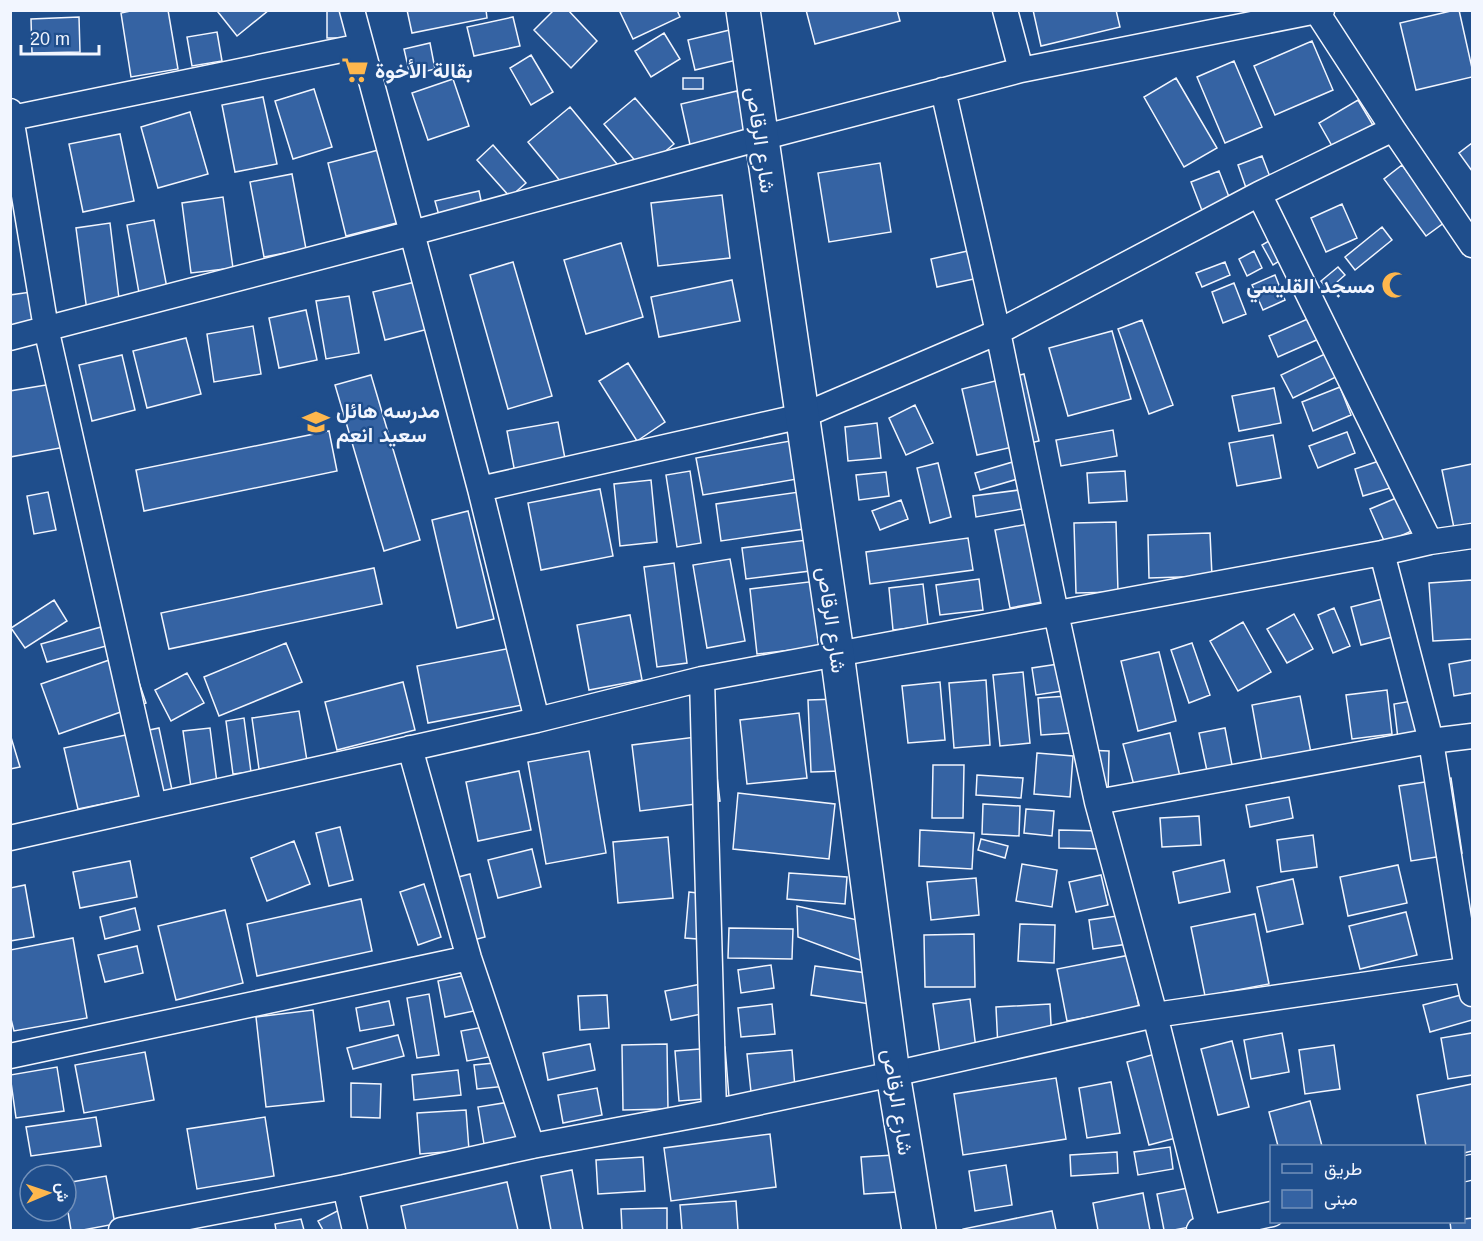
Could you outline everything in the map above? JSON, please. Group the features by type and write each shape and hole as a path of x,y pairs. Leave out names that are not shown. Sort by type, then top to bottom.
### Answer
{"street":[{"path":"352,10 480,489 537,720"},
{"name":"شارع الرقاص","path":"743,10 837,653 893,1074 919,1230"},
{"path":"1005,10 1021,70"},
{"path":"10,338 1021,70 1319,11 1393,129 1473,245"},
{"path":"154,805 46,328 11,114 361,46"},
{"path":"943,90 998,332 1097,802 1155,1015 1206,1230 1270,1214"},
{"path":"480,489 802,416 998,332 1259,194 1393,129"},
{"path":"1259,194 1430,542"},
{"path":"10,838 537,720 702,679 1382,553 1430,542 1473,536"},
{"path":"1382,553 1431,741 1473,994"},
{"path":"702,679 714,1112"},
{"path":"1097,802 1431,741 1473,736"},
{"path":"410,748 469,958 532,1146"},
{"path":"10,1056 469,958"},
{"path":"121,1230 345,1187 532,1146 714,1112 1155,1015 1470,970"},
{"path":"345,1187 355,1230"}],"building":[{"path":"135,10 168,10 178,69 131,77 121,13"},
{"path":"220,10 269,10 237,36 218,12"},
{"path":"327,10 363,10 363,38 327,38"},
{"path":"407,10 486,10 487,18 412,33"},
{"path":"554,10 568,10 597,41 571,68 534,30"},
{"path":"619,10 677,10 680,17 633,39"},
{"path":"806,10 897,10 900,21 815,44"},
{"path":"1033,10 1116,10 1120,27 1041,46"},
{"path":"1459,10 1472,77 1416,90 1400,23"},
{"path":"79,17 80,52 32,53 31,19"},
{"path":"513,17 520,46 474,56 467,27"},
{"path":"738,28 745,58 695,70 688,40"},
{"path":"217,32 222,61 192,66 187,37"},
{"path":"664,33 680,59 651,77 635,51"},
{"path":"1312,41 1333,90 1275,115 1254,66"},
{"path":"430,43 435,69 410,75 404,49"},
{"path":"531,55 553,92 531,105 510,68"},
{"path":"1234,61 1262,127 1225,143 1197,77"},
{"path":"683,78 703,78 703,89 683,89"},
{"path":"1176,78 1217,148 1184,167 1144,97"},
{"path":"453,79 469,126 428,140 412,93"},
{"path":"314,89 332,147 293,159 275,101"},
{"path":"737,91 747,137 691,149 681,104"},
{"path":"263,97 277,164 235,172 222,105"},
{"path":"635,98 674,144 643,170 604,124"},
{"path":"1358,100 1380,137 1340,160 1319,123"},
{"path":"570,107 617,164 575,199 528,142"},
{"path":"190,112 208,174 158,188 141,127"},
{"path":"120,134 134,201 83,212 69,144"},
{"path":"1472,143 1472,171 1459,153"},
{"path":"493,145 526,183 510,197 477,160"},
{"path":"394,146 412,219 346,236 328,163"},
{"path":"1262,156 1277,195 1252,205 1238,165"},
{"path":"880,163 891,232 829,242 818,173"},
{"path":"1402,165 1445,222 1426,236 1384,179"},
{"path":"1219,171 1236,215 1208,226 1191,182"},
{"path":"292,174 306,249 264,257 250,182"},
{"path":"479,191 483,210 440,219 435,201"},
{"path":"722,195 730,258 658,266 651,203"},
{"path":"223,197 233,268 191,273 182,203"},
{"path":"1342,204 1357,238 1326,252 1311,218"},
{"path":"154,220 167,288 139,293 127,225"},
{"path":"110,223 120,307 87,311 76,228"},
{"path":"1382,227 1392,240 1355,270 1345,257"},
{"path":"1281,234 1292,253 1273,265 1262,245"},
{"path":"621,243 643,317 586,334 564,260"},
{"path":"986,247 992,275 937,287 931,259"},
{"path":"1254,251 1262,268 1247,276 1239,259"},
{"path":"513,262 552,396 508,409 470,275"},
{"path":"1225,262 1230,275 1202,287 1196,273"},
{"path":"1338,267 1345,275 1328,290 1321,281"},
{"path":"1275,275 1285,300 1263,310 1252,285"},
{"path":"436,277 448,324 385,340 373,292"},
{"path":"732,280 740,321 659,337 651,297"},
{"path":"1234,283 1246,314 1223,323 1212,292"},
{"path":"31,292 37,326 10,331 10,295"},
{"path":"349,296 359,353 326,359 316,301"},
{"path":"306,310 317,360 279,368 269,318"},
{"path":"1312,317 1321,338 1278,357 1269,336"},
{"path":"1142,320 1173,405 1149,414 1118,329"},
{"path":"253,326 261,374 214,382 207,334"},
{"path":"1112,331 1131,399 1068,416 1049,348"},
{"path":"186,338 201,394 147,408 133,351"},
{"path":"1329,352 1340,375 1293,398 1281,375"},
{"path":"122,355 135,410 92,421 79,365"},
{"path":"628,363 665,422 637,441 599,381"},
{"path":"1024,374 1039,441 977,455 962,389"},
{"path":"371,375 420,540 384,551 335,385"},
{"path":"70,381 82,444 10,457 10,391"},
{"path":"1340,387 1351,415 1313,431 1302,402"},
{"path":"1274,388 1281,423 1239,431 1232,396"},
{"path":"915,405 933,443 906,455 889,418"},
{"path":"558,422 566,464 515,473 507,431"},
{"path":"877,423 881,458 848,461 845,427"},
{"path":"1113,430 1117,456 1061,466 1056,440"},
{"path":"329,431 337,471 144,511 136,470"},
{"path":"1347,432 1355,453 1318,468 1309,446"},
{"path":"1273,435 1281,478 1237,486 1229,443"},
{"path":"790,441 797,479 703,495 696,458"},
{"path":"1033,456 1038,473 980,490 975,473"},
{"path":"1382,460 1390,488 1363,496 1355,469"},
{"path":"938,463 951,517 930,523 917,468"},
{"path":"1472,464 1472,524 1454,528 1442,470"},
{"path":"690,471 701,543 677,547 666,475"},
{"path":"1125,471 1127,501 1089,503 1087,473"},
{"path":"886,472 889,496 859,500 856,475"},
{"path":"651,480 657,542 620,546 614,484"},
{"path":"600,489 613,556 541,570 528,503"},
{"path":"1019,490 1022,509 976,517 973,496"},
{"path":"48,492 56,530 34,534 27,496"},
{"path":"799,492 804,529 721,541 716,504"},
{"path":"1401,496 1416,529 1385,543 1370,509"},
{"path":"901,500 908,519 880,530 872,511"},
{"path":"468,511 494,619 457,628 432,520"},
{"path":"1116,522 1118,592 1076,593 1074,523"},
{"path":"1028,524 1042,602 1010,608 995,530"},
{"path":"1210,533 1212,576 1149,578 1148,535"},
{"path":"968,538 973,570 870,584 866,552"},
{"path":"807,540 810,571 746,579 742,548"},
{"path":"730,559 745,641 707,648 693,565"},
{"path":"674,563 687,663 657,667 644,567"},
{"path":"374,568 382,604 169,649 161,613"},
{"path":"979,579 983,610 940,615 936,585"},
{"path":"1472,580 1472,639 1433,641 1429,583"},
{"path":"817,581 825,646 757,654 750,589"},
{"path":"923,584 928,626 893,630 889,588"},
{"path":"1402,594 1412,632 1361,645 1351,607"},
{"path":"54,600 67,621 25,648 11,628"},
{"path":"1334,608 1350,646 1333,653 1318,615"},
{"path":"1294,614 1313,649 1287,663 1267,629"},
{"path":"630,615 642,680 589,690 577,625"},
{"path":"1243,622 1271,672 1238,691 1210,641"},
{"path":"101,627 106,646 47,662 41,644"},
{"path":"286,643 302,682 219,716 204,677"},
{"path":"1192,643 1210,695 1189,703 1171,650"},
{"path":"516,647 527,704 428,723 417,666"},
{"path":"1159,652 1176,721 1138,731 1121,661"},
{"path":"129,653 146,703 59,734 41,684"},
{"path":"1472,660 1472,693 1454,696 1449,664"},
{"path":"1078,661 1082,688 1036,695 1032,668"},
{"path":"1023,672 1030,743 1000,746 993,675"},
{"path":"187,673 204,703 171,721 155,690"},
{"path":"986,680 990,745 954,748 949,683"},
{"path":"403,682 415,730 337,750 325,702"},
{"path":"940,682 945,740 908,743 902,686"},
{"path":"1387,690 1392,734 1352,739 1346,695"},
{"path":"1083,695 1086,732 1041,735 1038,698"},
{"path":"1300,696 1312,758 1263,767 1252,705"},
{"path":"838,699 841,771 811,772 808,700"},
{"path":"1412,701 1417,737 1398,739 1394,704"},
{"path":"299,711 307,761 259,769 252,718"},
{"path":"799,713 807,778 747,784 740,720"},
{"path":"244,718 251,772 233,774 226,721"},
{"path":"159,728 172,790 78,809 64,748"},
{"path":"210,728 217,783 191,787 183,731"},
{"path":"1225,728 1232,765 1207,771 1199,733"},
{"path":"1170,733 1181,781 1136,793 1123,744"},
{"path":"10,734 20,767 10,769"},
{"path":"712,735 720,801 640,811 632,745"},
{"path":"1084,750 1109,751 1108,796"},
{"path":"589,751 606,853 546,864 528,762"},
{"path":"1037,753 1073,756 1070,797 1034,794"},
{"path":"933,765 964,765 963,818 932,818"},
{"path":"519,771 531,830 478,841 466,782"},
{"path":"977,775 1023,778 1021,798 976,795"},
{"path":"1451,778 1462,853 1411,861 1399,786"},
{"path":"738,793 835,804 829,859 733,849"},
{"path":"1289,797 1293,818 1250,827 1246,805"},
{"path":"983,804 1020,806 1019,836 982,834"},
{"path":"1026,809 1054,811 1052,836 1024,833"},
{"path":"1199,816 1201,845 1162,847 1160,818"},
{"path":"340,827 353,880 329,886 316,833"},
{"path":"920,830 974,833 972,869 919,866"},
{"path":"1059,830 1100,831 1100,849 1059,848"},
{"path":"1313,835 1317,867 1281,872 1277,840"},
{"path":"668,837 673,898 618,903 613,842"},
{"path":"981,839 1008,846 1005,858 978,850"},
{"path":"294,841 310,884 267,901 251,858"},
{"path":"532,849 541,887 498,898 488,860"},
{"path":"1224,860 1230,892 1179,903 1173,872"},
{"path":"130,861 137,897 80,908 73,872"},
{"path":"1022,864 1057,870 1052,907 1016,901"},
{"path":"1398,865 1407,903 1348,916 1340,877"},
{"path":"789,873 847,877 845,904 787,899"},
{"path":"470,874 485,937 455,945 439,882"},
{"path":"1101,875 1108,905 1076,912 1069,882"},
{"path":"976,878 979,915 931,920 927,882"},
{"path":"1293,879 1303,924 1267,932 1257,887"},
{"path":"424,884 441,937 418,945 400,892"},
{"path":"25,885 34,937 10,941 10,888"},
{"path":"689,892 715,895 710,940 685,938"},
{"path":"361,899 372,951 257,976 247,924"},
{"path":"797,906 866,922 865,962 798,937"},
{"path":"135,908 140,930 105,939 100,917"},
{"path":"225,910 243,983 176,1000 158,926"},
{"path":"1406,912 1417,955 1360,969 1349,926"},
{"path":"1255,914 1269,984 1205,996 1191,927"},
{"path":"1124,915 1128,944 1093,949 1089,920"},
{"path":"1020,924 1055,925 1054,963 1018,961"},
{"path":"729,928 793,929 792,959 728,958"},
{"path":"974,934 975,987 925,987 924,935"},
{"path":"73,938 87,1018 14,1031 10,1015 10,950"},
{"path":"137,946 143,973 105,982 98,955"},
{"path":"1130,955 1139,1008 1067,1021 1057,969"},
{"path":"771,965 774,988 741,993 738,970"},
{"path":"815,966 874,974 870,1004 811,995"},
{"path":"467,975 474,1011 445,1017 438,981"},
{"path":"717,981 722,1010 671,1020 665,991"},
{"path":"1472,992 1472,1020 1430,1032 1423,1005"},
{"path":"429,994 439,1055 417,1058 407,998"},
{"path":"607,995 609,1028 580,1030 578,996"},
{"path":"970,999 976,1049 940,1054 933,1004"},
{"path":"389,1001 394,1025 360,1031 356,1008"},
{"path":"772,1004 775,1034 741,1037 738,1008"},
{"path":"1050,1004 1052,1045 998,1048 996,1007"},
{"path":"313,1010 324,1101 266,1107 256,1017"},
{"path":"500,1024 506,1054 467,1061 461,1031"},
{"path":"1282,1033 1289,1072 1251,1079 1244,1040"},
{"path":"1472,1033 1472,1075 1448,1079 1441,1038"},
{"path":"398,1035 404,1056 353,1069 347,1048"},
{"path":"1232,1041 1249,1107 1218,1115 1201,1049"},
{"path":"590,1044 595,1070 548,1080 543,1053"},
{"path":"667,1044 668,1109 623,1110 622,1045"},
{"path":"1334,1045 1340,1089 1305,1094 1299,1050"},
{"path":"725,1047 729,1097 679,1101 675,1051"},
{"path":"792,1050 795,1088 751,1092 747,1054"},
{"path":"1169,1050 1191,1134 1149,1145 1127,1062"},
{"path":"145,1052 154,1100 84,1113 75,1065"},
{"path":"515,1061 517,1085 477,1089 474,1065"},
{"path":"57,1067 64,1111 16,1118 10,1075"},
{"path":"458,1070 461,1095 414,1100 412,1075"},
{"path":"1056,1078 1066,1139 963,1155 954,1094"},
{"path":"1111,1082 1120,1133 1087,1138 1079,1088"},
{"path":"351,1083 381,1084 380,1118 351,1117"},
{"path":"1472,1084 1472,1151 1465,1153 1465,1145 1426,1145 1417,1095"},
{"path":"597,1088 602,1115 563,1123 558,1095"},
{"path":"528,1099 534,1135 484,1144 478,1107"},
{"path":"1310,1101 1322,1145 1278,1145 1269,1112"},
{"path":"466,1110 469,1150 420,1154 417,1113"},
{"path":"96,1117 101,1146 31,1156 26,1127"},
{"path":"265,1117 274,1176 197,1189 187,1129"},
{"path":"770,1134 776,1187 671,1201 664,1148"},
{"path":"1170,1147 1173,1169 1138,1175 1134,1152"},
{"path":"1117,1152 1118,1173 1071,1176 1070,1155"},
{"path":"894,1155 897,1192 864,1194 861,1157"},
{"path":"643,1157 645,1191 598,1194 596,1160"},
{"path":"1006,1165 1012,1205 975,1211 969,1171"},
{"path":"572,1170 583,1230 551,1230 541,1176"},
{"path":"106,1176 115,1224 71,1230 70,1223 78,1223 78,1181"},
{"path":"507,1182 518,1230 406,1230 401,1206"},
{"path":"1193,1187 1201,1225 1164,1230 1157,1194"},
{"path":"1143,1193 1150,1230 1098,1230 1093,1203"},
{"path":"736,1201 738,1230 682,1230 680,1205"},
{"path":"343,1208 355,1230 323,1230 318,1221"},
{"path":"667,1208 667,1230 622,1230 621,1209"},
{"path":"1052,1211 1056,1230 963,1230 963,1229"},
{"path":"1472,1218 1472,1230 1451,1230 1450,1223 1465,1223 1465,1219"},
{"path":"301,1219 304,1230 276,1230 275,1224"}],"place":[{"name":"بقالة الأخوة","path":"355,70"},
{"name":"مسجد القليسي","path":"1395,285"},
{"name":"مدرسه هائل سعيد انعم","path":"316,422"}]}
